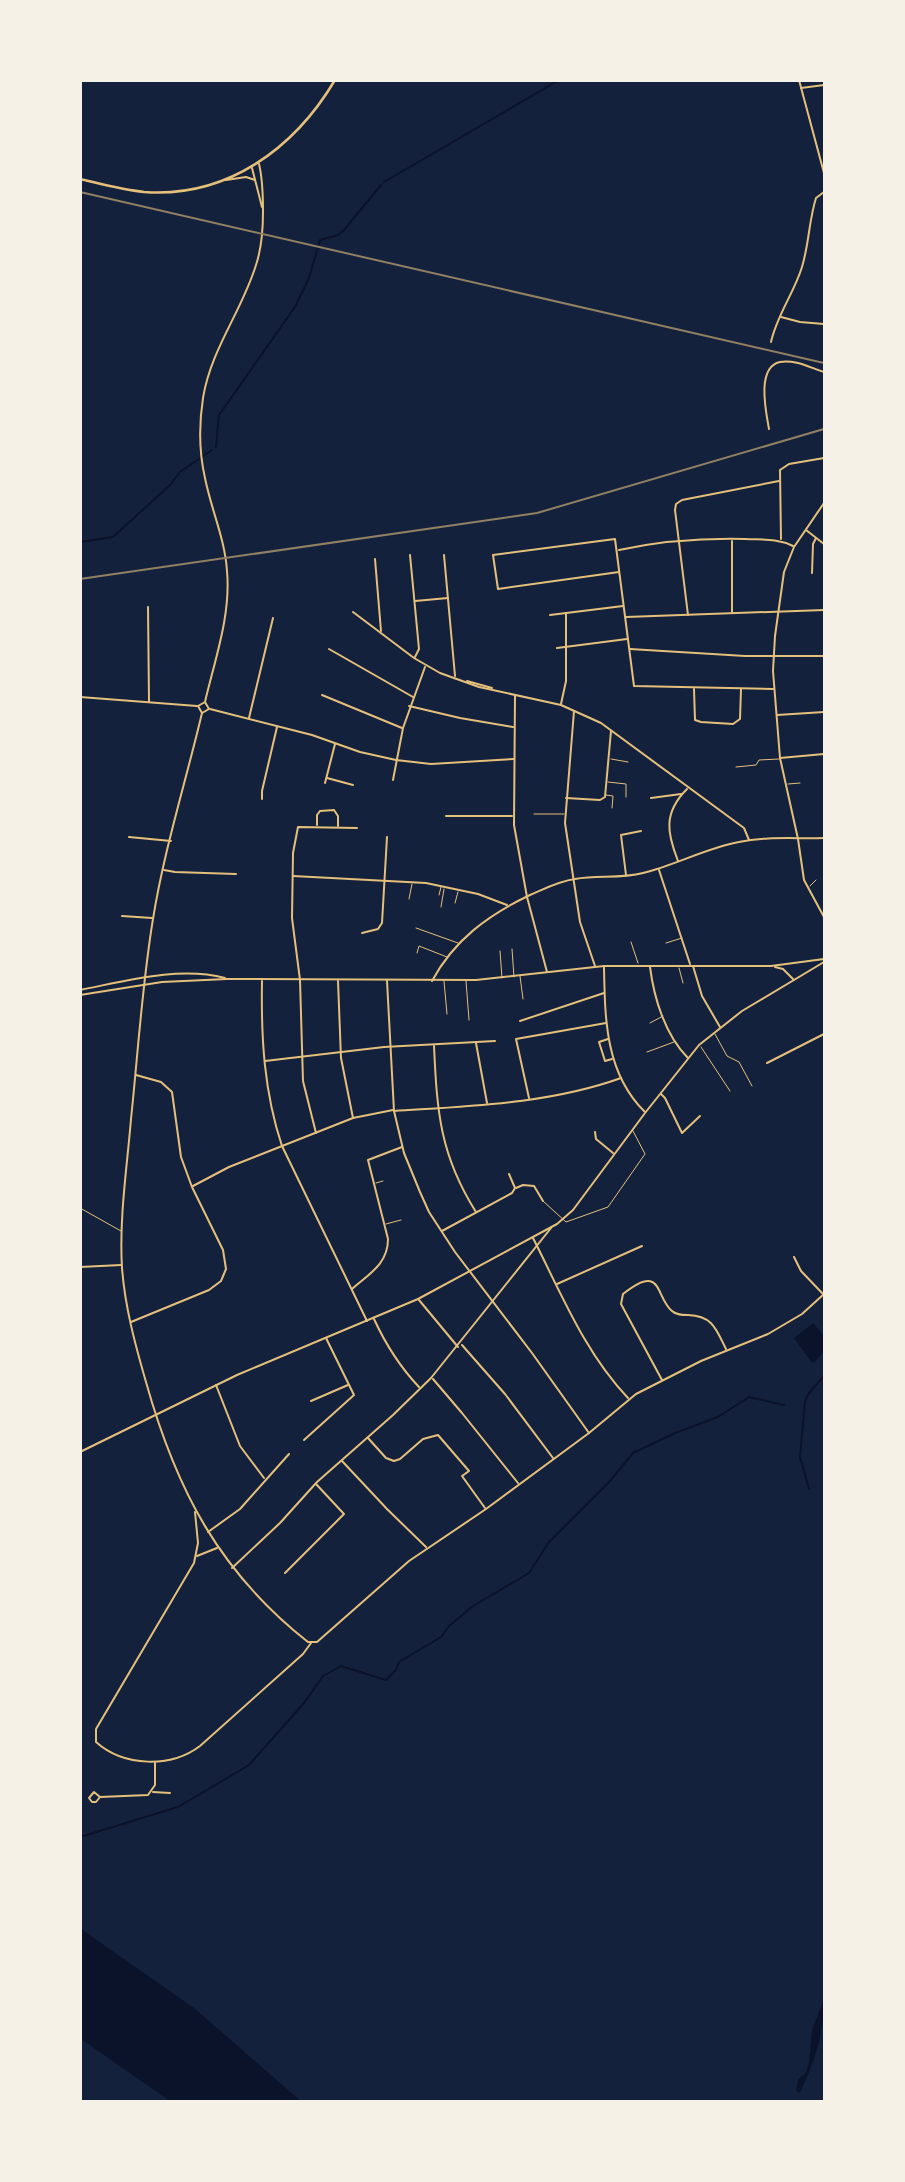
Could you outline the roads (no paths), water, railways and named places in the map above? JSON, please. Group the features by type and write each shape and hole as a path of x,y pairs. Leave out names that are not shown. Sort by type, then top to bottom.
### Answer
{"main road":[{"path":"80,179 131,190 158,192 190,190 225,180 252,167 289,140 318,108 335,80"}],"street":[{"path":"799,80 824,173"},
{"path":"801,88 824,85"},
{"path":"209,709 205,702 226,610 227,570 202,460 201,416 214,355 249,284 260,253 263,196 258,163"},
{"path":"252,167 263,215"},
{"path":"225,180 246,177 257,181"},
{"path":"771,342 779,317 803,265 816,198 824,192"},
{"path":"779,317 824,324"},
{"path":"769,429 765,389 766,377 772,366 777,362 792,362 824,372"},
{"path":"781,540 780,470 785,465 824,458"},
{"path":"688,615 675,510 679,502 779,481"},
{"path":"824,503 793,547 784,572 778,612 773,689 780,758 798,839 802,874 824,917"},
{"path":"819,511 824,514"},
{"path":"805,530 824,544"},
{"path":"811,573 813,544 816,538"},
{"path":"619,572 498,589 493,555 615,539 634,686 773,689"},
{"path":"732,539 732,613"},
{"path":"617,550 680,540 732,539 781,540 793,547"},
{"path":"410,555 419,649 414,658"},
{"path":"444,555 455,677"},
{"path":"375,559 380,632"},
{"path":"414,601 449,598"},
{"path":"550,615 624,606"},
{"path":"148,607 149,703"},
{"path":"625,617 824,610"},
{"path":"353,612 425,666 444,675 475,686 561,705 611,729 688,789 744,828 749,840"},
{"path":"561,705 566,681 565,653 568,647 566,613"},
{"path":"248,719 273,618"},
{"path":"557,648 628,639"},
{"path":"329,649 413,697"},
{"path":"629,649 745,656 824,656"},
{"path":"393,780 409,706 425,666"},
{"path":"694,688 695,720 733,724 740,719 741,690"},
{"path":"515,694 513,816 527,897 547,972"},
{"path":"322,695 403,728"},
{"path":"80,697 198,706 205,702"},
{"path":"198,706 202,713 153,918 135,1074 122,1231 122,1265 130,1322 156,1417 173,1465 195,1512 218,1548 265,1605 310,1643 317,1642 396,1571 554,1459 629,1399 662,1380 777,1329 802,1314 824,1295 801,1271 794,1257"},
{"path":"409,706 514,727"},
{"path":"202,713 209,709 396,760 431,764 514,759"},
{"path":"574,710 564,814 580,922 595,967"},
{"path":"775,715 824,712"},
{"path":"262,799 277,726"},
{"path":"565,798 600,800 606,795 611,729"},
{"path":"325,783 335,744"},
{"path":"780,758 824,754"},
{"path":"327,778 353,785"},
{"path":"678,862 669,838 669,824 673,809 688,789"},
{"path":"651,798 683,793"},
{"path":"317,827 317,815 322,810 336,812 338,827"},
{"path":"446,816 513,816"},
{"path":"316,1133 306,1094 301,1056 300,980 293,931 291,876 296,830 302,826 357,828"},
{"path":"626,877 621,835 641,831"},
{"path":"129,837 171,841"},
{"path":"362,933 379,929 381,926 387,837"},
{"path":"432,981 458,943 478,926 508,906 548,886 573,879 626,877 749,840 824,838"},
{"path":"659,869 702,996 720,1027"},
{"path":"164,870 236,874"},
{"path":"291,876 412,881 458,889 504,902 508,906"},
{"path":"122,916 153,918"},
{"path":"80,995 145,985 227,979 466,981 604,966 771,966 824,961"},
{"path":"80,1452 156,1417 216,1385 418,1299 562,1221 699,1045 720,1027 824,961"},
{"path":"604,966 606,1023 613,1058 621,1078 645,1113"},
{"path":"650,966 653,990 663,1016 674,1042 688,1058"},
{"path":"771,966 783,969 793,979"},
{"path":"80,989 146,978 203,974 227,979"},
{"path":"262,979 264,1061 270,1101 282,1146 367,1321"},
{"path":"338,981 340,1052 353,1118"},
{"path":"387,981 394,1110 403,1147 420,1192 441,1231 589,1433"},
{"path":"520,1021 605,992"},
{"path":"529,1098 516,1039 606,1023"},
{"path":"767,1063 824,1034"},
{"path":"608,1040 600,1042 605,1061 613,1058"},
{"path":"264,1061 391,1047 495,1041"},
{"path":"476,1042 486,1104"},
{"path":"434,1046 443,1139 465,1194 476,1212"},
{"path":"130,1322 209,1290 224,1275 226,1262 223,1250 192,1187 179,1149 172,1092 161,1082 135,1074"},
{"path":"192,1187 229,1167 353,1118 394,1110 486,1104 529,1098 587,1089 621,1078"},
{"path":"660,1094 682,1132 700,1116"},
{"path":"595,1132 596,1139 614,1154"},
{"path":"352,1289 384,1259 388,1239 368,1160 403,1147"},
{"path":"509,1174 515,1188"},
{"path":"441,1231 523,1185 534,1186 543,1201"},
{"path":"232,1568 280,1523 316,1483 432,1378 552,1227"},
{"path":"533,1237 601,1367 629,1399"},
{"path":"556,1285 642,1246"},
{"path":"80,1267 122,1265"},
{"path":"662,1380 621,1304 623,1294 642,1283 652,1283 658,1287 667,1306 674,1312 707,1319 727,1350"},
{"path":"418,1299 458,1347"},
{"path":"374,1318 399,1364 420,1389"},
{"path":"304,1440 354,1395 326,1337"},
{"path":"461,1343 505,1394 554,1459"},
{"path":"432,1378 518,1484"},
{"path":"216,1385 240,1446 264,1479"},
{"path":"311,1401 349,1385"},
{"path":"368,1437 386,1458 394,1461 423,1439 438,1435 469,1471 462,1476 486,1509"},
{"path":"208,1532 240,1509 289,1454"},
{"path":"341,1460 427,1548"},
{"path":"285,1573 344,1514 316,1483"},
{"path":"195,1512 198,1533 196,1556 187,1576 96,1729 94,1738 102,1747 130,1758 155,1762 176,1760 200,1746 303,1654 310,1643"},
{"path":"196,1556 218,1548"},
{"path":"152,1792 156,1780 155,1762"},
{"path":"100,1797 138,1797 152,1792 170,1793"}],"lane":[{"path":"736,767 757,765 759,760 780,758"},
{"path":"609,759 628,762"},
{"path":"608,782 626,784 626,797"},
{"path":"785,784 800,783"},
{"path":"606,795 613,796 612,807"},
{"path":"534,814 564,814"},
{"path":"807,888 816,880"},
{"path":"410,899 412,881"},
{"path":"439,895 443,886"},
{"path":"441,907 443,886"},
{"path":"455,903 458,889"},
{"path":"416,928 458,943"},
{"path":"666,943 682,937"},
{"path":"631,942 638,965"},
{"path":"417,953 419,946 447,957"},
{"path":"512,949 514,977"},
{"path":"500,950 502,978"},
{"path":"678,966 683,983"},
{"path":"520,976 523,999"},
{"path":"444,981 447,1014"},
{"path":"466,981 469,1020"},
{"path":"650,1023 663,1016"},
{"path":"714,1032 727,1056 739,1062 752,1086"},
{"path":"647,1052 674,1042"},
{"path":"699,1045 730,1091"},
{"path":"543,1201 562,1221 584,1217 611,1204 645,1154 632,1130"},
{"path":"373,1184 383,1181"},
{"path":"80,1208 122,1231"},
{"path":"384,1225 401,1220"}],"water":[{"path":"813,1323 824,1336 824,1351 812,1363 794,1338"},
{"path":"81,1929 194,2008 301,2101 170,2101 81,2039"},
{"path":"824,1999 818,2047 800,2093 796,2091 798,2080 806,2072 809,2063 812,2030"}],"waterway":[{"path":"384,182 559,80"},
{"path":"216,447 219,415 295,307 309,278 320,240 338,235 344,230 381,185"},
{"path":"80,542 113,537 170,485 180,472 212,450"},
{"path":"809,1489 800,1457 805,1401 824,1376"},
{"path":"80,1837 178,1807 249,1765 304,1703 323,1676 341,1666 386,1680 396,1670 399,1662 441,1637 449,1626 473,1606 529,1573 549,1542 610,1481 633,1453 718,1417 749,1397 784,1405"}],"railway":[{"path":"80,192 824,363"},
{"path":"80,579 537,513 824,429"}]}
